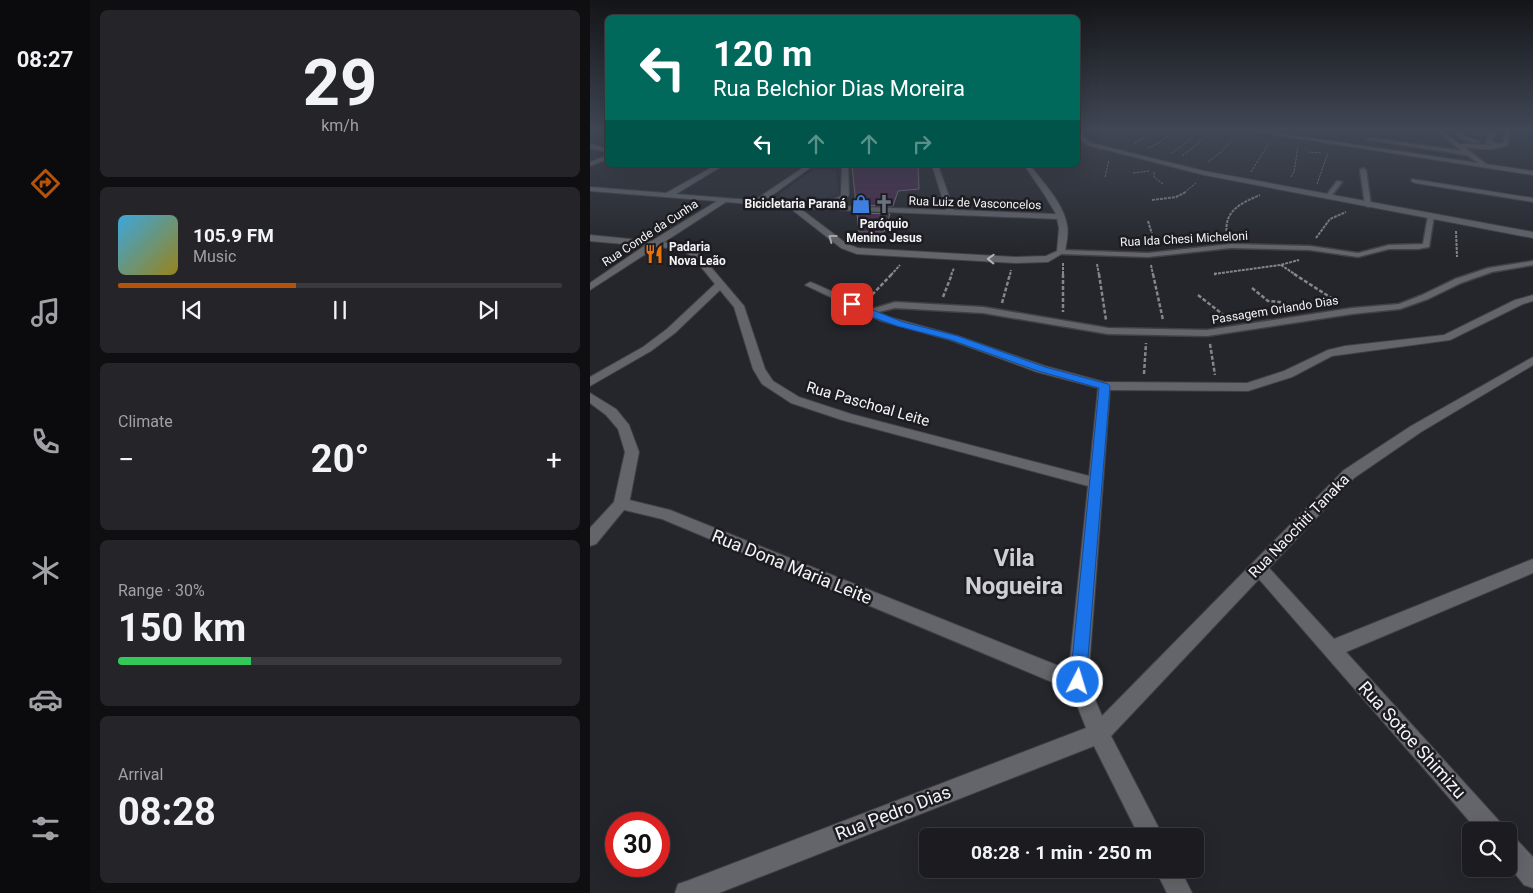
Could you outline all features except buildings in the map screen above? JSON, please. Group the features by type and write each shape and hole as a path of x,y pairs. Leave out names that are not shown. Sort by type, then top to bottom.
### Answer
{"street":[{"path":"668,195 711,171"},
{"path":"757,202 803,171"},
{"path":"812,207 842,199 845,194 845,171"},
{"path":"937,171 951,214"},
{"path":"790,205 844,246 857,251 1015,260 1052,258 1062,252 1063,226 1060,216 1030,171"},
{"path":"1196,171 1533,235"},
{"path":"1519,171 1533,173"},
{"path":"1416,181 1533,200"},
{"name":"Rua Luiz de Vasconcelos","path":"590,189 812,207 951,214 1060,216"},
{"path":"842,199 848,205 859,209"},
{"name":"Rua Conde da Cunha","path":"590,288 653,244 725,200"},
{"name":"Rua Paschoal Leite","path":"590,238 688,249 696,255 739,306 759,369 768,384 795,400 847,417 1096,483"},
{"path":"590,382 647,349 671,331 721,284"},
{"path":"810,285 862,310 900,324 992,350 1041,369 1104,386 1143,387 1248,387 1288,374 1328,354 1345,349 1439,340 1519,302 1533,298"},
{"name":"Rua Naochiti Tanaka","path":"1099,734 1349,474 1416,429 1533,360"},
{"path":"1104,386 1078,682 1099,734 1147,828"},
{"path":"590,397 611,412 624,428 632,452 620,504 590,539"},
{"name":"Rua Dona Maria Leite","path":"620,504 665,514 1078,682"},
{"path":"1331,649 1533,566"},
{"name":"Rua Sotoe Shimizu","path":"1259,568 1486,822"},
{"name":"Rua Pedro Dias","path":"687,893 1099,734"},
{"path":"1517,857 1533,876"},
{"path":"1172,878 1180,893"}],"lane":[{"path":"1363,171 1368,204"},
{"path":"1328,197 1339,182"},
{"name":"Rua Ida Chesi Micheloni","path":"1062,252 1148,255 1231,246 1310,248 1358,255 1389,247 1426,245 1431,216"},
{"name":"Passagem Orlando Dias","path":"862,310 895,305 999,312 1108,331 1208,333 1411,303 1466,278 1491,270 1533,263"}],"path":[{"path":"1105,177 1106,171"},
{"path":"1133,173 1154,171"},
{"path":"1245,181 1252,171"},
{"path":"1231,246 1225,227 1229,213 1239,204 1279,188 1294,171"},
{"path":"1314,194 1323,171"},
{"path":"1152,200 1171,198 1188,192"},
{"path":"1214,274 1280,265 1304,258 1330,219 1368,204"},
{"path":"1148,220 1159,254"},
{"path":"1455,220 1457,257"},
{"path":"1062,252 1063,323"},
{"path":"1095,254 1108,331"},
{"path":"862,310 908,255"},
{"path":"1148,255 1166,332"},
{"path":"999,312 1015,260"},
{"path":"1280,265 1352,311"},
{"path":"1252,288 1270,302 1282,303 1298,319"},
{"path":"1198,295 1240,329"},
{"path":"1143,387 1146,332"},
{"path":"1208,333 1217,388"}],"shaded area":[{"path":"812,171 836,171 839,195 813,202 797,201 778,195"}],"place":[{"name":"Bicicletaria Paraná","path":"861,204"},
{"name":"Paróquio Menino Jesus","path":"884,204"},
{"name":"Padaria Nova Leão","path":"654,254"}],"district":[{"name":"Vila Nogueira","path":"1014,572"}],"route":[{"path":"852,304 866,312 900,324 954,338 1041,369 1104,386 1078,682"}]}
